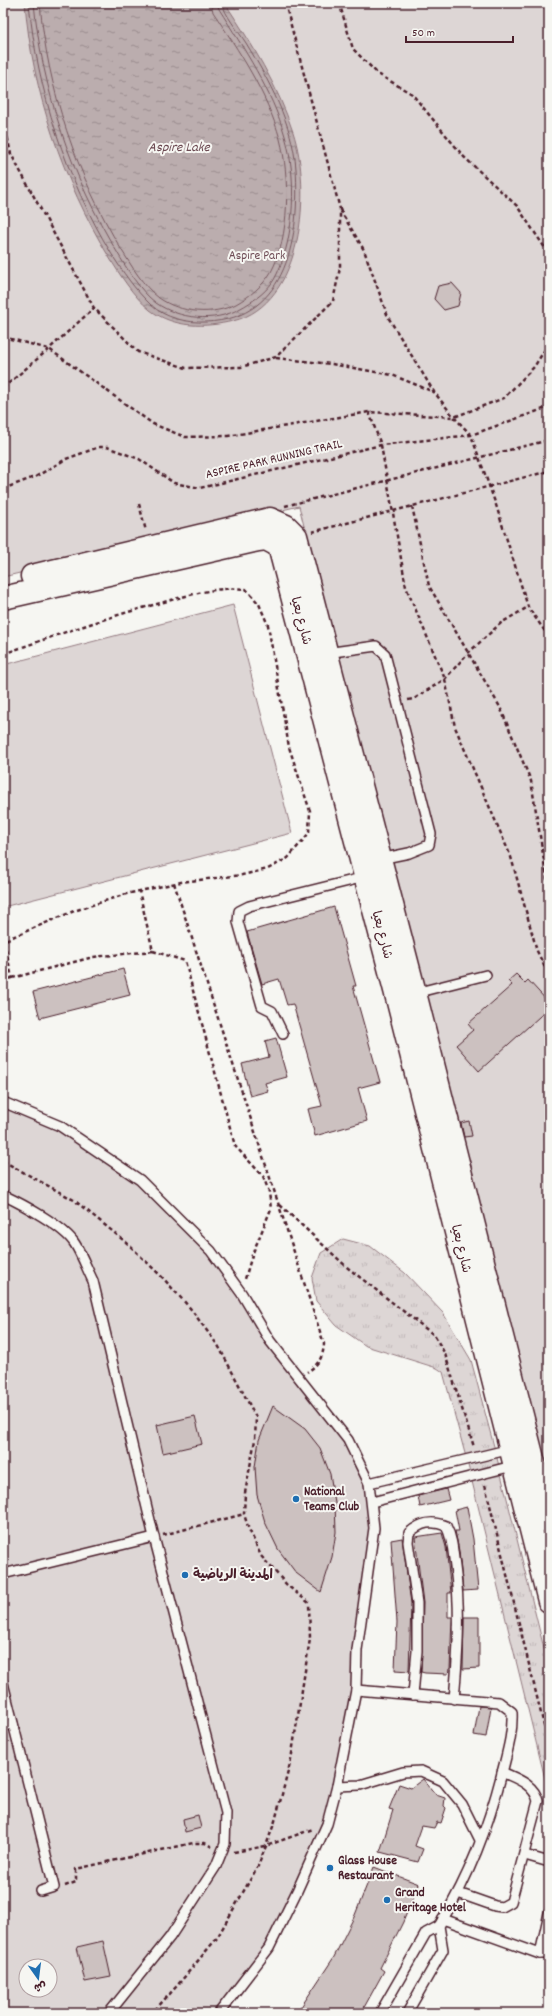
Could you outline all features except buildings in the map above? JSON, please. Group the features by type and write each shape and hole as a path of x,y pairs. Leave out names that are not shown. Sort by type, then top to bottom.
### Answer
{"street":[{"path":"3,583 270,519 286,526 296,536"},
{"name":"شارع بعيا","path":"296,536 318,655"},
{"name":"شارع بعيا","path":"3,598 266,539 279,546 318,655 376,869 521,1455 549,1601"},
{"name":"شارع بعيا","path":"521,1455 549,1522"}],"lane":[{"path":"283,1034 272,1011 262,1006 238,922 239,911 249,906 376,869 429,845 431,834 396,703 385,654 376,646 318,655"},
{"path":"406,995 486,976"},
{"path":"3,1102 60,1126 140,1180 211,1251 242,1294 270,1342 348,1440 369,1483 374,1528 357,1650 356,1690 337,1786 327,1824 297,1891 269,1948 219,2013"},
{"path":"3,1195 27,1207 52,1223 75,1243 93,1281 154,1537 226,1812 225,1844 216,1866 170,1937 109,2013"},
{"path":"369,1483 521,1455"},
{"path":"372,1502 521,1455"},
{"path":"413,1695 417,1651 416,1603 408,1542 409,1533 418,1525 435,1522 446,1526 451,1536 459,1595 458,1651 454,1698"},
{"path":"3,1574 154,1537"},
{"path":"3,1683 54,1887 42,1890"},
{"path":"356,1690 498,1702 512,1712 513,1729 493,1808 458,1893 441,1923 426,1933 380,2013"},
{"path":"3,1726 13,1724"},
{"path":"337,1786 360,1785 403,1772 421,1770 443,1781 453,1792 462,1804 480,1840"},
{"path":"458,1893 495,1906 502,1907 512,1902 538,1801 536,1793 531,1787 502,1772"},
{"path":"525,1855 549,1862"},
{"path":"441,1923 545,1954 549,1913"},
{"path":"407,2013 443,1950 441,1923"}],"path":[{"path":"276,358 333,301 340,268 340,209 285,3"},
{"path":"343,3 341,9 353,49 378,74 412,94 464,157 517,206 549,254"},
{"path":"3,117 11,154 94,308 138,352 186,368 241,367 276,358 332,364 392,375 434,392"},
{"path":"3,157 11,154"},
{"path":"340,209 364,250 388,317 434,392 471,435 528,607 549,637"},
{"path":"3,388 94,308"},
{"path":"3,337 49,349 153,424 184,437 228,436 369,412 454,417 504,398 534,367 549,343"},
{"name":"ASPIRE PARK RUNNING TRAIL","path":"3,489 37,476 66,459 99,447 107,447 139,460 174,483 200,488 381,445 471,435 549,407"},
{"path":"369,412 381,445 406,587 445,679 455,727 511,857 537,952 549,976"},
{"path":"270,519 273,510 549,440"},
{"path":"296,536 549,471"},
{"path":"139,504 150,548"},
{"path":"412,506 429,586 467,654 500,707 531,781 549,891"},
{"path":"3,654 99,619 181,597 228,587 246,589 259,604 268,625 289,747 310,811 309,833 288,858 268,869 242,875 174,883 139,891 74,911 3,940 12,978"},
{"path":"396,703 414,699 445,679 467,654 500,623 528,607"},
{"path":"174,883 324,1344 323,1355 317,1365 300,1378"},
{"path":"139,891 153,951"},
{"path":"3,981 93,957 153,951 185,961 235,1146 262,1176 269,1192 271,1209 252,1255 242,1294"},
{"path":"3,1161 74,1200 127,1243 162,1277 190,1308 219,1347 256,1417 255,1440 245,1493 244,1514 248,1527 261,1556 287,1585 309,1603 310,1639 291,1760 276,1821 258,1866 217,1938 176,1988 152,2013"},
{"path":"154,1537 244,1514"},
{"path":"54,1887 74,1883 76,1869 193,1843 211,1845 220,1855 266,1846 327,1824"}],"green space":[{"name":"Aspire Park","path":"3,3 549,3 549,1507 299,506 3,577"},
{"path":"233,605 292,833 3,907 3,665"},
{"name":"المدينة الرياضية","path":"3,1102 60,1126 140,1180 211,1251 270,1341 348,1440 372,1502 356,1690 327,1824 269,1948 219,2013 3,2013"},
{"path":"343,1239 370,1246 405,1273 443,1313 471,1360 496,1454 549,1669 549,1795 467,1461 443,1372 437,1368 366,1346 336,1325 316,1301 312,1278 321,1253"}],"water":[{"name":"Aspire Lake","path":"25,3 225,3 264,66 280,98 293,132 299,156 302,183 301,212 297,242 288,269 275,292 257,310 233,321 212,325 190,325 179,323 159,316 150,310 127,285 92,228 77,198 52,134 35,69"}],"place":[{"name":"National Teams Club","path":"296,1499"},
{"name":"المدينة الرياضية","path":"185,1575"},
{"name":"Glass House Restaurant","path":"330,1868"},
{"name":"Grand Heritage Hotel","path":"387,1900"}]}
